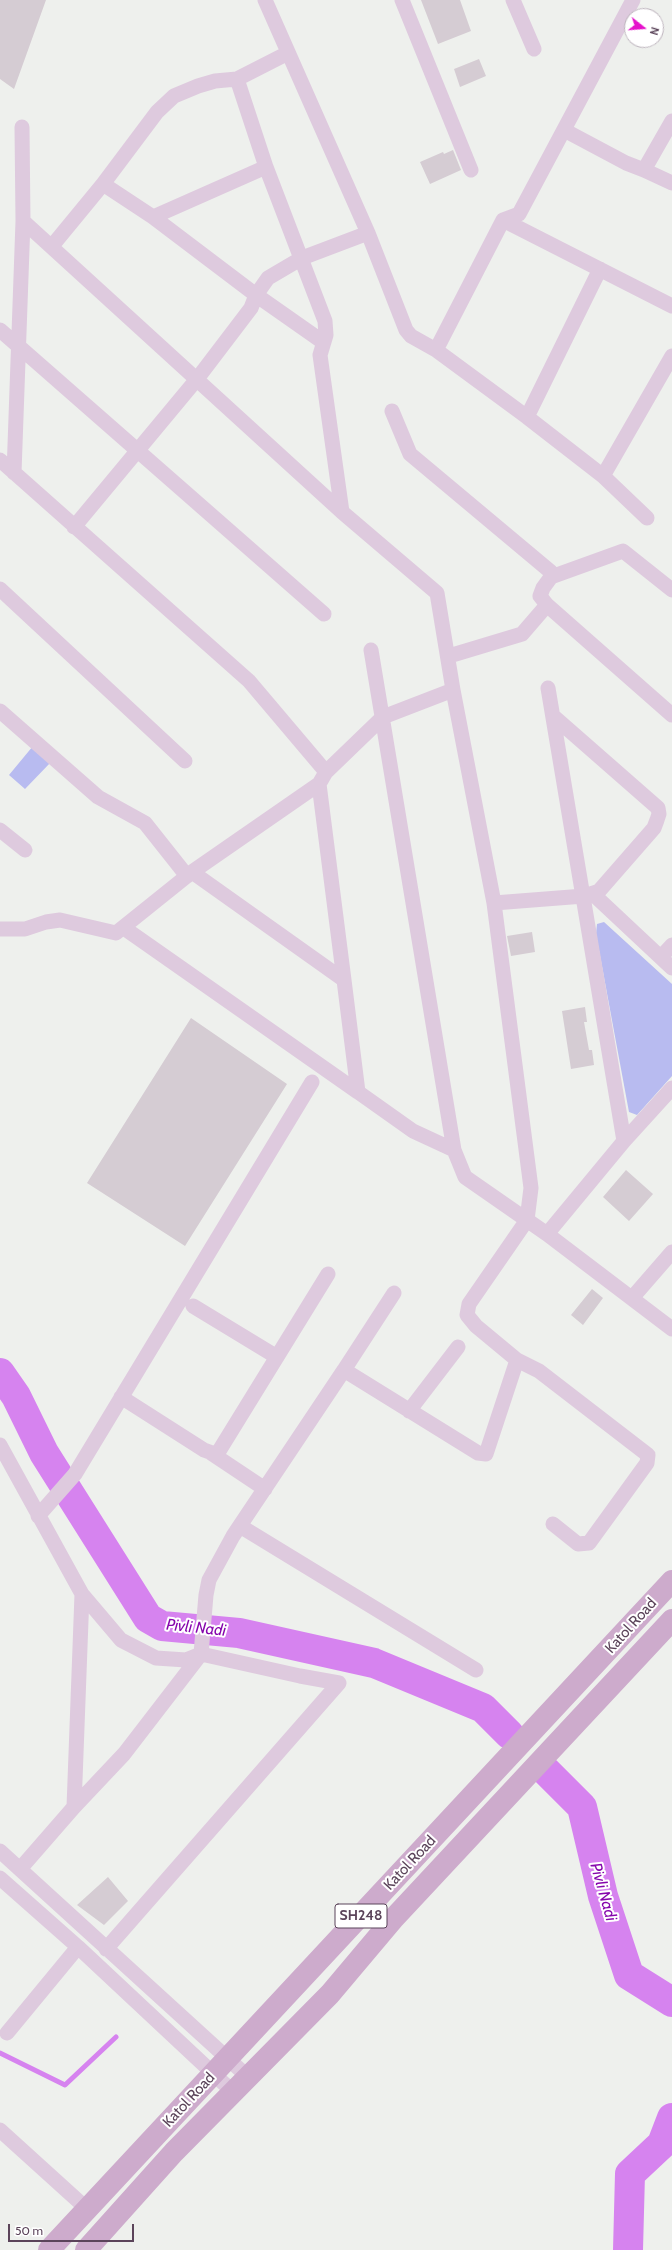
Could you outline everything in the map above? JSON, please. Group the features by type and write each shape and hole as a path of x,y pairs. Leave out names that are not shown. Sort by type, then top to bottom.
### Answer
{"main road":[{"name":"Katol Road","path":"49,2250 86,2208 589,1672 672,1581"},
{"name":"Katol Road","path":"86,2250 174,2152 330,1994 394,1918 672,1620"},
{"path":"589,1672 607,1688"}],"street":[{"path":"265,0 368,233 406,330 417,339 436,350 527,417 604,476 647,518"},
{"path":"402,0 471,170"},
{"path":"513,0 534,49"},
{"path":"436,350 503,220 519,214 633,0"},
{"path":"52,246 103,184 157,112 174,96 215,81 237,79 288,53"},
{"path":"237,79 266,167 325,321 326,335 320,355 342,512"},
{"path":"644,170 672,121"},
{"path":"14,473 23,221 22,127"},
{"path":"564,130 626,163 672,183"},
{"path":"153,217 266,167"},
{"path":"103,184 153,217 256,295 323,342"},
{"path":"503,220 672,306"},
{"path":"23,221 342,512 438,593 449,656 453,690 494,903 531,1188 528,1220 469,1304 467,1315 476,1326 517,1360 539,1371 648,1455 647,1463 589,1543 578,1544 554,1524"},
{"path":"74,527 139,451 197,379 251,308 256,295 268,278 302,258 368,233"},
{"path":"527,417 600,269"},
{"path":"0,330 324,614"},
{"path":"604,476 672,356"},
{"path":"392,411 410,454 547,568 551,577"},
{"path":"0,460 249,681 322,778 358,1092"},
{"path":"672,590 623,550 551,577 543,588 540,596 547,605 672,716"},
{"path":"0,589 185,761"},
{"path":"449,656 526,632 547,605"},
{"path":"371,650 454,1150 465,1177 528,1220 672,1329"},
{"path":"548,688 589,895 624,1141"},
{"path":"0,929 25,929 53,921 110,933 124,928 189,874 322,778 383,717 453,690"},
{"path":"0,711 98,797 145,822 189,874 344,980"},
{"path":"494,903 589,895 599,891 654,828 659,814 658,808 553,716"},
{"path":"0,830 25,850"},
{"path":"589,895 672,968"},
{"path":"124,928 413,1131 454,1150"},
{"path":"661,957 672,945"},
{"path":"38,1516 75,1474 312,1082"},
{"path":"547,1234 624,1141 672,1088"},
{"path":"632,1298 672,1252"},
{"path":"210,1453 219,1451 328,1274"},
{"path":"20,1869 74,1807 124,1754 202,1647 209,1580 240,1526 394,1292"},
{"path":"193,1306 277,1357"},
{"path":"409,1411 458,1347"},
{"path":"344,1370 478,1453 486,1454 517,1360"},
{"path":"121,1397 265,1489"},
{"path":"0,1445 82,1594 121,1640 156,1658 186,1660 202,1647"},
{"path":"240,1526 476,1670"},
{"path":"74,1807 82,1594"},
{"path":"106,1949 339,1682 300,1676 202,1647"},
{"path":"0,1851 106,1949 220,2066 233,2092"},
{"path":"0,1878 78,1947 220,2066 248,2077"},
{"path":"7,2033 78,1947"},
{"path":"0,2130 86,2208"}],"shaded area":[{"path":"33,746 51,762 25,789 9,775"},
{"path":"604,922 672,984 672,1076 637,1115 629,1112 596,934 597,924"}],"building":[{"path":"0,0 46,0 14,89 0,79"},
{"path":"421,0 460,0 471,31 438,44"},
{"path":"479,59 486,76 460,87 454,69"},
{"path":"453,150 461,170 430,184 420,162 443,152 444,154"},
{"path":"532,932 535,952 511,956 507,936"},
{"path":"585,1007 587,1022 584,1022 589,1050 592,1050 594,1065 571,1069 562,1011"},
{"path":"191,1018 287,1084 185,1246 87,1183"},
{"path":"626,1170 653,1194 629,1221 603,1197"},
{"path":"592,1289 603,1298 583,1325 571,1315"},
{"path":"108,1877 128,1901 104,1925 77,1905"}],"waterway":[{"name":"Pivli Nadi","path":"0,1373 16,1396 44,1453 148,1618 162,1626 239,1633 374,1663 483,1708 509,1734"},
{"name":"Pivli Nadi","path":"546,1771 582,1807 603,1896 629,1975 672,2002"},
{"path":"0,2053 65,2085 116,2037"},
{"name":"Pivli Nadi","path":"628,2250 630,2174 662,2144 672,2118"}]}
